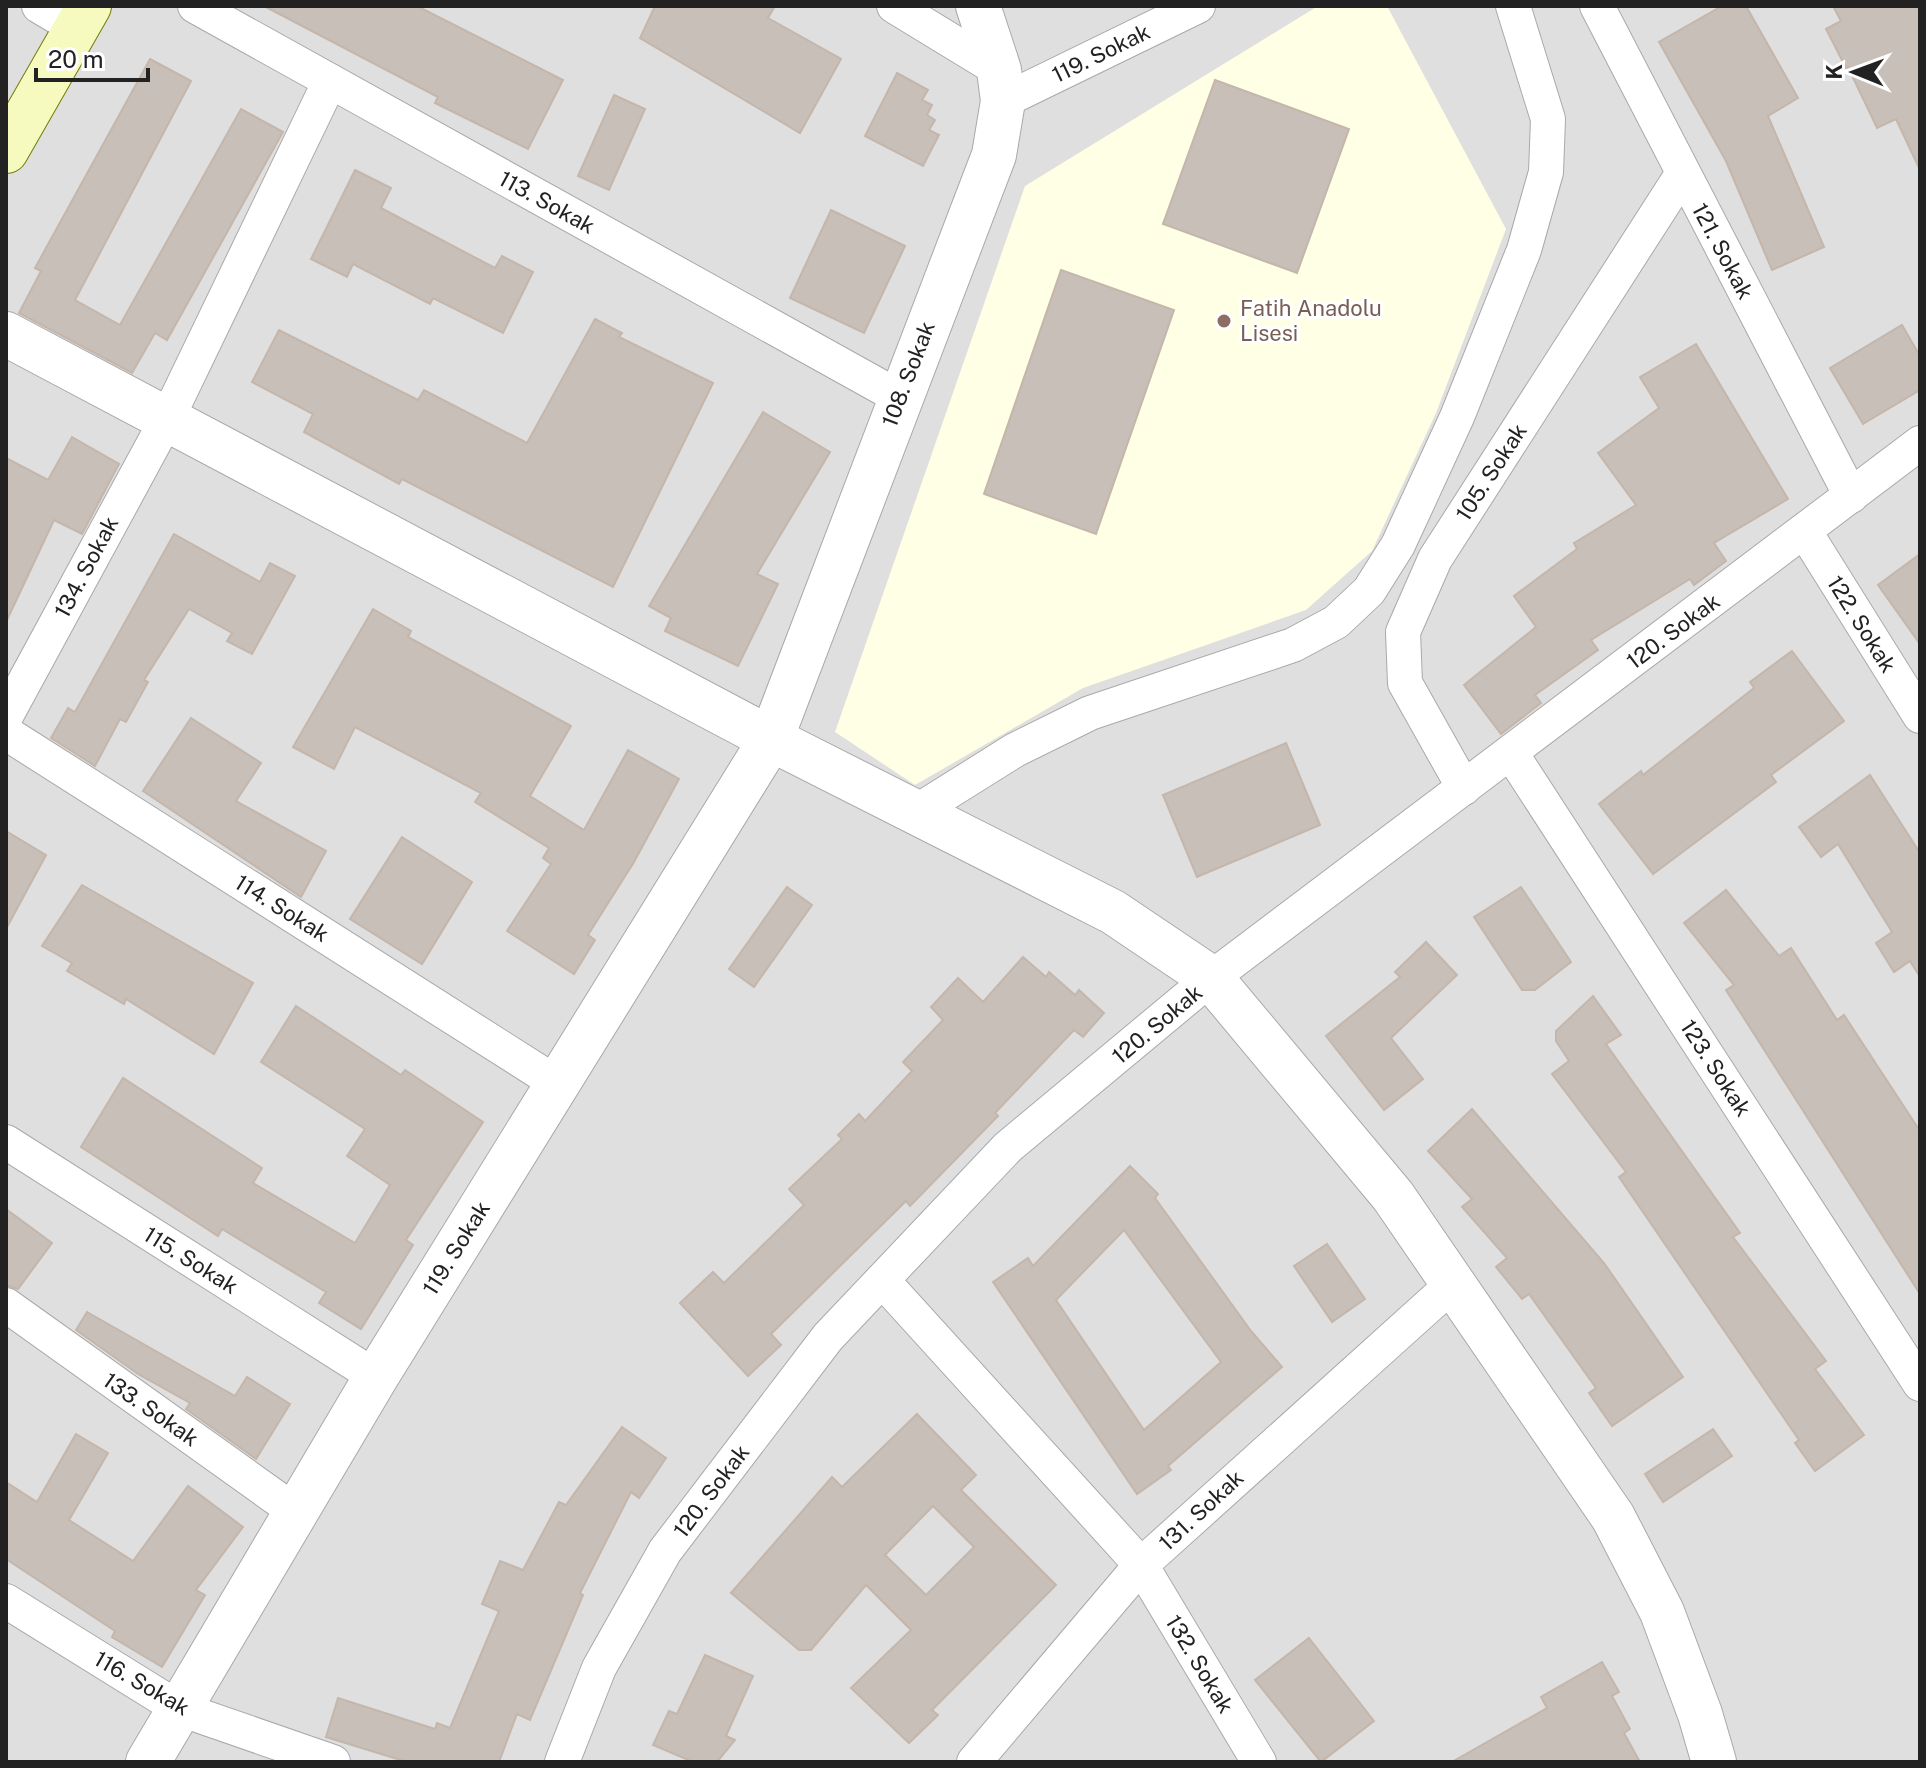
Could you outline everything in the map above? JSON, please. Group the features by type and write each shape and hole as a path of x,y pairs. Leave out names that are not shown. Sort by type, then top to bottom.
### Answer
{"main road":[{"path":"6,151 83,17"}],"street":[{"path":"39,6 83,17"},
{"name":"113. Sokak","path":"195,6 899,397"},
{"path":"894,6 1001,86"},
{"name":"108. Sokak","path":"771,739 899,397 994,155 1001,86 978,6"},
{"name":"119. Sokak","path":"1001,86 1198,6"},
{"path":"916,812 1015,750 1090,713 1293,645 1336,622 1369,591 1398,545 1457,417 1524,250 1546,172 1548,119 1513,6"},
{"name":"121. Sokak","path":"1597,6 1851,496"},
{"name":"134. Sokak","path":"6,716 167,419 330,81"},
{"name":"105. Sokak","path":"1464,788 1405,683 1403,632 1435,559 1683,173"},
{"path":"6,334 771,739 1113,912 1211,978 1393,1196 1613,1517 1662,1612 1700,1714 1714,1762"},
{"name":"120. Sokak","path":"562,1762 599,1668 665,1551 828,1337 1008,1147 1211,978 1920,443"},
{"name":"122. Sokak","path":"1805,532 1920,716"},
{"name":"114. Sokak","path":"6,733 558,1084"},
{"name":"119. Sokak","path":"148,1762 376,1377 771,739"},
{"name":"123. Sokak","path":"1511,753 1920,1384"},
{"name":"115. Sokak","path":"6,1142 376,1377"},
{"name":"132. Sokak","path":"882,1280 1141,1565 1259,1762"},
{"name":"131. Sokak","path":"974,1762 1141,1565 1454,1283"},
{"name":"133. Sokak","path":"6,1305 296,1512"},
{"name":"116. Sokak","path":"6,1601 180,1709 280,1752 333,1762"}],"shaded area":[{"path":"6,6 1920,6 1920,1762 6,1762"},
{"name":"Fatih Anadolu Lisesi","path":"1318,6 1387,6 1506,229 1436,413 1372,551 1306,610 1083,688 915,785 835,732 1025,186"}],"building":[{"path":"264,6 417,6 563,80 528,149 435,103 438,97"},
{"path":"655,6 775,6 768,18 841,59 800,133 640,38"},
{"path":"1722,6 1746,6 1798,98 1768,116 1824,247 1772,270 1726,161 1659,42"},
{"path":"1833,6 1920,6 1920,170 1896,119 1877,128 1826,29 1841,21"},
{"path":"150,59 191,81 75,300 120,325 241,109 283,132 167,340 155,333 132,373 19,313 41,271 35,268"},
{"path":"897,73 928,90 922,100 932,105 927,115 935,120 929,130 939,135 923,166 865,136"},
{"path":"1215,80 1349,129 1297,273 1163,224"},
{"path":"614,95 645,109 609,190 578,176"},
{"path":"355,170 391,188 381,208 495,268 502,256 533,272 503,333 433,298 430,304 353,264 347,277 311,259"},
{"path":"831,210 905,246 864,333 790,298"},
{"path":"1061,270 1174,310 1096,534 984,494"},
{"path":"595,319 622,333 619,337 713,383 613,587 402,479 399,484 304,432 313,414 252,382 279,330 418,400 424,390 527,443"},
{"path":"1902,325 1920,356 1920,390 1863,424 1830,368"},
{"path":"1696,344 1788,499 1714,543 1726,561 1694,585 1690,579 1591,640 1598,650 1535,695 1541,703 1501,734 1464,685 1536,627 1514,596 1577,549 1574,543 1636,505 1598,453 1659,408 1640,377"},
{"path":"763,412 830,452 757,574 778,584 738,666 665,631 671,618 649,606"},
{"path":"72,437 119,464 82,534 54,520 6,622 6,458 48,480"},
{"path":"174,534 260,582 270,563 295,576 252,654 227,641 232,633 189,609 144,680 148,682 126,722 120,719 95,766 51,738 68,708 75,712"},
{"path":"1920,554 1920,644 1878,585"},
{"path":"373,609 411,631 408,637 571,726 530,796 584,830 628,750 679,779 634,862 588,935 595,940 574,974 507,931 551,864 543,858 549,848 475,802 481,793 355,727 334,769 293,747"},
{"path":"1792,651 1844,721 1771,775 1776,782 1653,874 1599,804 1641,771 1643,775 1754,688 1750,682"},
{"path":"191,718 261,763 236,801 326,851 301,897 143,791"},
{"path":"1286,743 1320,825 1197,877 1163,795"},
{"path":"1870,775 1920,853 1920,977 1910,961 1894,972 1876,943 1892,932 1838,844 1821,857 1799,827"},
{"path":"6,831 46,855 6,929"},
{"path":"402,837 472,882 422,964 350,919"},
{"path":"82,885 253,983 214,1054 126,999 124,1004 67,971 72,963 42,946"},
{"path":"787,887 812,905 754,987 729,969"},
{"path":"1521,887 1571,962 1535,990 1522,990 1474,917"},
{"path":"1726,890 1779,956 1791,948 1837,1020 1844,1015 1920,1131 1920,1294 1726,990 1734,985 1684,923"},
{"path":"1426,942 1457,975 1391,1038 1423,1079 1384,1110 1326,1036 1400,977 1395,972"},
{"path":"1023,957 1046,977 1049,972 1075,995 1079,990 1104,1013 1083,1037 1074,1030 995,1113 998,1116 910,1206 906,1201 771,1334 781,1345 748,1376 680,1303 713,1272 724,1283 804,1205 789,1189 842,1139 838,1135 859,1114 865,1121 912,1071 903,1062 943,1020 931,1007 958,978 983,1002"},
{"path":"1593,996 1621,1035 1606,1044 1740,1233 1733,1237 1826,1361 1815,1369 1864,1435 1815,1471 1795,1443 1799,1440 1619,1177 1626,1172 1552,1074 1569,1061 1556,1041 1556,1031"},
{"path":"296,1006 401,1075 405,1070 483,1122 406,1240 413,1245 361,1329 319,1303 326,1292 222,1229 218,1236 81,1147 123,1078 262,1168 253,1183 355,1243 390,1185 347,1156 365,1129 261,1062"},
{"path":"1472,1109 1604,1263 1683,1377 1612,1426 1589,1393 1596,1388 1529,1294 1522,1299 1496,1267 1507,1258 1462,1207 1472,1199 1428,1151"},
{"path":"1130,1166 1158,1194 1155,1198 1251,1331 1282,1367 1168,1466 1171,1470 1137,1494 993,1282 1028,1258 1033,1266","holes":["1124,1230 1221,1362 1144,1430 1056,1300"]},
{"path":"6,1209 52,1243 18,1289 6,1285"},
{"path":"1327,1244 1365,1299 1332,1322 1294,1266"},
{"path":"87,1312 235,1396 247,1377 290,1404 256,1459 186,1409 190,1403 138,1374 76,1330"},
{"path":"917,1414 976,1475 961,1490 1056,1585 932,1710 938,1715 909,1743 851,1688 911,1630 866,1585 811,1650 799,1650 731,1593 832,1477 842,1487","holes":["933,1506 974,1547 926,1595 885,1555"]},
{"path":"622,1427 666,1458 639,1498 631,1492 580,1593 583,1595 530,1720 517,1714 499,1762 407,1762 326,1737 338,1698 435,1729 437,1723 450,1728 499,1611 482,1604 500,1561 523,1570 559,1502 566,1505"},
{"path":"1713,1429 1732,1456 1663,1502 1645,1474"},
{"path":"76,1434 108,1453 69,1520 133,1561 188,1486 243,1527 196,1590 205,1595 162,1667 112,1637 115,1631 6,1559 6,1482 37,1502"},
{"path":"1309,1638 1374,1721 1321,1762 1255,1680"},
{"path":"705,1655 753,1676 726,1736 735,1740 717,1762 693,1762 653,1745 669,1711 677,1714"},
{"path":"1602,1662 1619,1692 1612,1696 1630,1729 1624,1733 1640,1762 1452,1762 1547,1708 1541,1697"}],"place":[{"name":"Fatih Anadolu Lisesi","path":"1224,321"}]}
